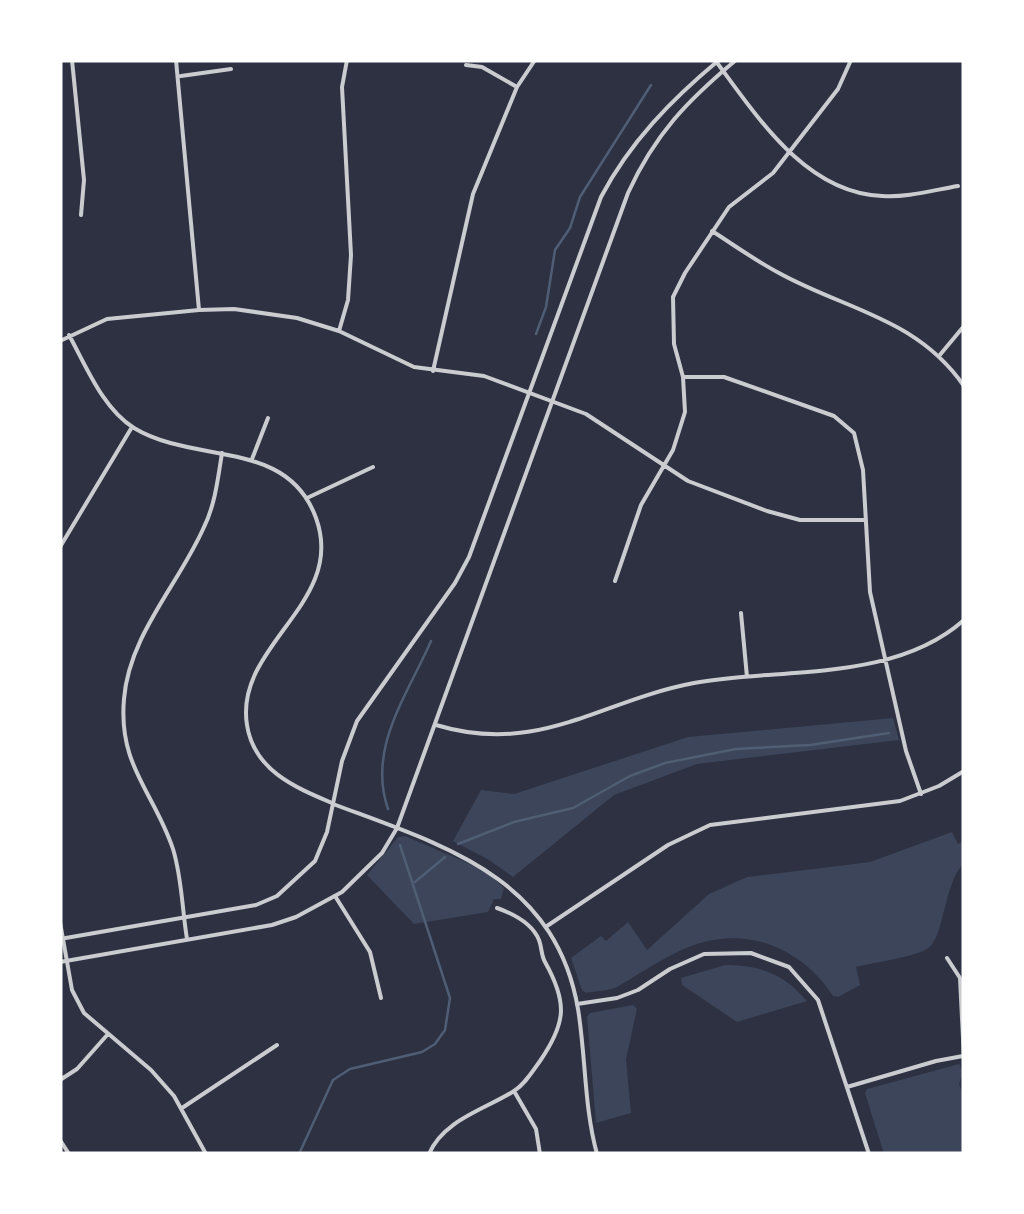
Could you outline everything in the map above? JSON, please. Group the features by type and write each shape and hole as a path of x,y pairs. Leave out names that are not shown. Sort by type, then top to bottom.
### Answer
{"street":[{"path":"72,60 84,180 81,214"},
{"path":"176,60 199,310"},
{"path":"339,330 348,300 351,255 342,87 347,60"},
{"path":"433,371 473,194 518,88 535,60"},
{"path":"63,962 272,925 296,917 335,896 363,874 398,828 642,163 673,117 736,60"},
{"path":"615,581 640,506 680,433 685,412 683,377 674,344 673,297 729,207 772,173 838,89 851,60"},
{"path":"61,939 256,905 277,896 315,861 327,832 356,721 469,557 576,263 614,173 652,121 717,61 769,133 828,180 850,192 885,197 958,186"},
{"path":"466,65 482,67 518,88"},
{"path":"179,76 231,70"},
{"path":"712,231 779,273 917,337 940,356 964,386"},
{"path":"60,342 107,319 199,310 267,312 339,330 392,358 433,371 484,376 530,392 595,420 688,482 767,512 800,520 865,520"},
{"path":"940,356 964,326"},
{"path":"69,335 95,382 132,427 170,443 252,458 271,466 307,498 318,520 322,545 319,571 306,601 250,683 246,717 256,754 287,784 490,870 544,927 564,962 577,1004 588,1123 597,1154"},
{"path":"683,377 724,376 834,416 846,424 859,444 870,592 906,751 920,794"},
{"path":"252,458 268,418"},
{"path":"60,547 132,427"},
{"path":"187,940 174,852 135,775 124,742 123,701 137,648 206,523 222,453"},
{"path":"307,498 374,467"},
{"path":"741,613 747,677"},
{"path":"436,725 493,736 523,735 683,686 820,673 884,658 946,636 964,620"},
{"path":"544,927 668,846 710,825 872,806 920,794 964,771"},
{"path":"335,896 370,952 381,998"},
{"path":"429,1154 438,1137 514,1091 552,1043 560,1026 560,991 542,957 538,938 530,926 498,908"},
{"path":"60,922 63,962 84,1013 151,1070 182,1108 206,1154"},
{"path":"577,1004 617,998 638,990 670,969 704,954 740,952 770,958 803,978 818,1000 869,1154"},
{"path":"847,1087 936,1061 964,1057 960,978 947,958"},
{"path":"60,1080 77,1070 108,1034"},
{"path":"182,1108 278,1045"},
{"path":"514,1091 536,1130 540,1154"},
{"path":"60,1140 69,1154"}],"shaded area":[{"path":"893,718 899,740 697,764 614,795 513,877 453,841 481,790 514,794 688,737"},
{"path":"952,832 958,844 964,841 964,863 952,884 933,943 912,955 856,967 860,985 838,997 787,952 748,939 727,938 684,949 614,988 586,993 582,990 571,958 601,936 606,941 628,922 647,950 709,894 747,877 870,862"},
{"path":"405,836 488,873 504,888 501,899 494,899 488,912 414,924 367,875 398,837"},
{"path":"725,965 771,973 807,1001 737,1022 682,985 681,978"},
{"path":"633,1005 637,1009 626,1059 631,1113 596,1123 587,1017 590,1013"},
{"path":"959,1064 963,1072 959,1084 964,1097 964,1154 884,1154 867,1089"}],"waterway":[{"path":"536,334 546,307 555,250 570,228 580,197 651,85"},
{"path":"388,809 382,765 386,744 401,702 431,641"},
{"path":"458,844 514,822 573,808 630,776 665,763 736,749 810,745 889,733"},
{"path":"299,1154 333,1080 350,1069 422,1052 435,1044 445,1030 450,998 400,845"},
{"path":"415,882 445,857"}]}
